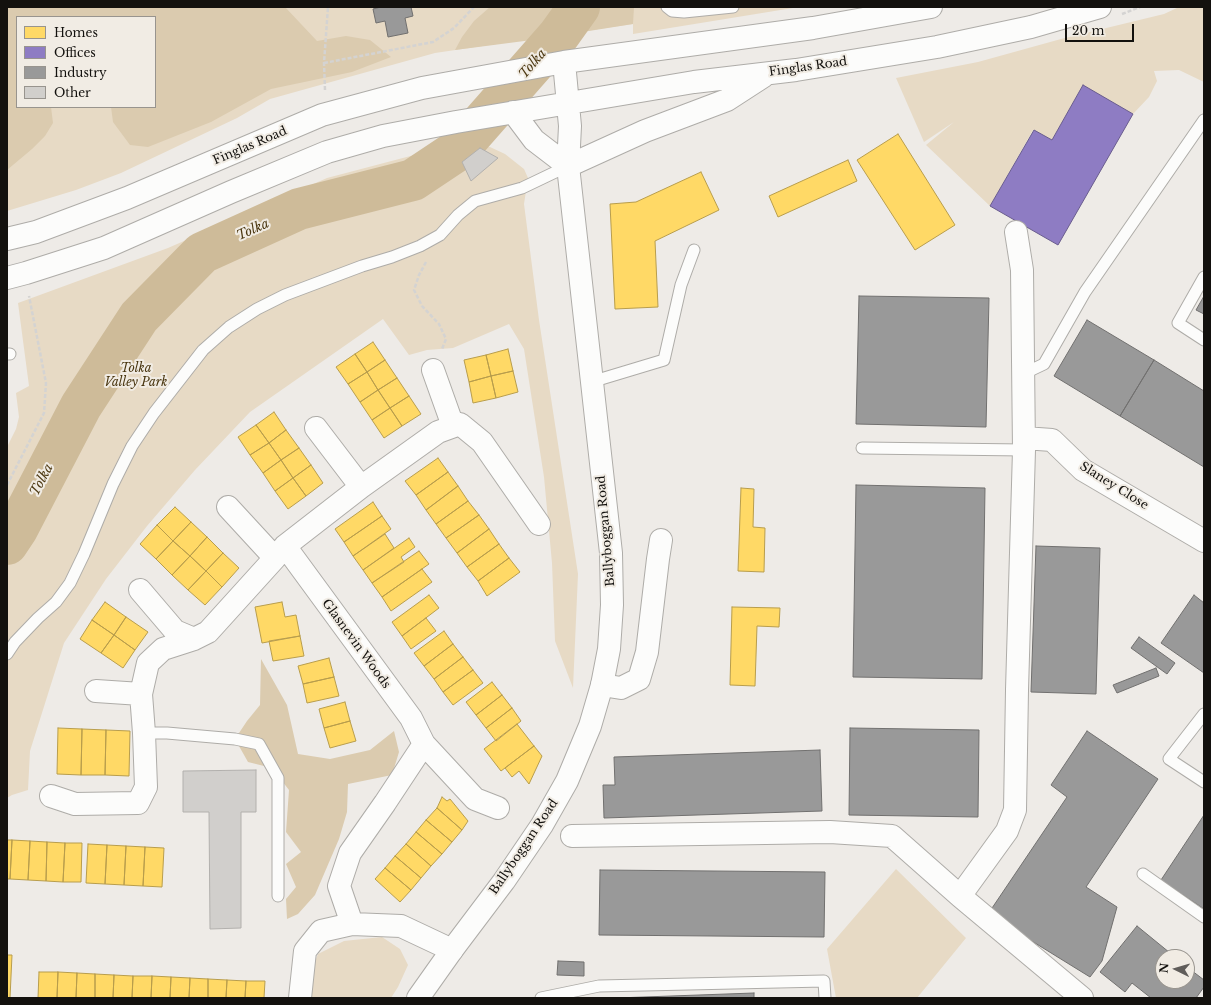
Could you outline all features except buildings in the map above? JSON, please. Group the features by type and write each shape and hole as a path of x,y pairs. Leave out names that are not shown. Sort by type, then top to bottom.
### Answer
{"street":[{"path":"564,62 813,28 931,7"},
{"name":"Finglas Road","path":"7,278 104,248 326,152 382,136 513,112 694,82 796,70 937,47 1031,27 1100,7"},
{"name":"Finglas Road","path":"7,239 36,232 127,198 322,115 422,88 564,62"},
{"name":"Ballyboggan Road","path":"418,998 504,881 546,819 567,781 590,726 602,685 609,649 612,605 611,553 568,166 570,126 564,62"},
{"path":"513,112 534,140 568,166 645,131 727,100 770,73"},
{"path":"960,896 1007,831 1016,810 1017,690 1024,444 1022,270 1016,232"},
{"path":"432,370 453,426"},
{"path":"51,796 75,804 138,803 146,787 141,694 148,663 163,649 194,639 208,632 280,552 361,487 438,432 460,424 482,442 539,524"},
{"path":"316,428 361,487"},
{"name":"Slaney Close","path":"1024,444 1052,440 1083,470 1204,541"},
{"name":"Glasnevin Woods","path":"228,507 280,552 411,718 424,744 475,799 498,808"},
{"path":"602,685 621,688 639,679 648,652 661,540"},
{"path":"140,590 175,631 194,639"},
{"path":"96,691 141,694"},
{"path":"352,924 339,886 350,853 424,744"},
{"path":"572,836 830,832 892,836 960,896 1082,998"},
{"path":"300,998 305,950 321,932 352,924 401,926 452,950"}],"lane":[{"path":"667,7 672,11 684,12 733,7"},
{"path":"1023,374 1044,364 1085,292 1204,120"},
{"path":"7,654 15,642 56,602 70,583 84,554 113,484 132,446 154,413 204,350 229,328 257,309 285,295 420,246 440,235 458,215 475,201 522,188 568,166"},
{"path":"591,382 664,360 681,285 694,250"},
{"path":"1204,276 1178,323 1204,340"},
{"path":"862,448 1024,444"},
{"path":"1204,714 1169,759 1204,782"},
{"path":"144,733 167,733 235,739 259,744 278,778 278,896"},
{"path":"1143,874 1204,917"},
{"path":"541,998 599,986 824,981 825,998"}],"path":[{"path":"326,97 324,63 328,7"},
{"path":"324,63 433,42 454,28 474,7"},
{"path":"432,370 446,339 439,324 422,306 414,290 440,235"},
{"path":"7,485 44,413 46,383 28,294"}],"green space":[{"path":"7,7 799,7 633,34 633,24 435,53 270,99 237,118 121,173 76,190 7,211"},
{"path":"1179,7 1204,7 1204,82 1179,70 1154,71 1157,81 1149,97 1133,114 1082,87 1052,140 1033,130 990,206 926,145 954,122 924,142 896,78 978,62 1061,39 1164,14"},
{"name":"Tolka Valley Park","path":"476,144 490,147 505,154 524,169 528,178 524,204 539,320 578,574 573,688 555,641 552,563 544,477 524,349 509,324 453,348 427,350 409,355 383,319 250,412 195,470 147,526 106,579 64,643 30,751 28,790 7,798 7,447 16,429 19,417 16,393 29,386 18,303 168,248 327,178 437,149"},
{"path":"896,869 966,938 917,998 836,998 827,949"},
{"path":"382,937 400,949 408,965 391,998 307,998 309,976 318,954 344,941"}],"shaded area":[{"path":"7,7 285,7 317,41 346,36 370,40 391,57 352,72 271,89 211,122 148,147 130,145 113,122 111,108 156,108 156,16 16,16 16,108 51,108 53,123 45,136 7,170"},
{"path":"490,7 634,7 633,24 532,40 455,50 462,37 474,21"},
{"path":"261,659 287,705 298,754 330,759 370,750 394,731 399,752 392,775 348,784 347,812 339,839 315,895 298,914 287,919 286,899 296,887 286,864 301,852 286,832 289,790 272,768 248,762 235,739 260,705"}],"waterway":[{"name":"Tolka","path":"7,544 17,529 81,406 139,317 202,253 299,209 413,180 458,150 559,35 579,7"}]}
